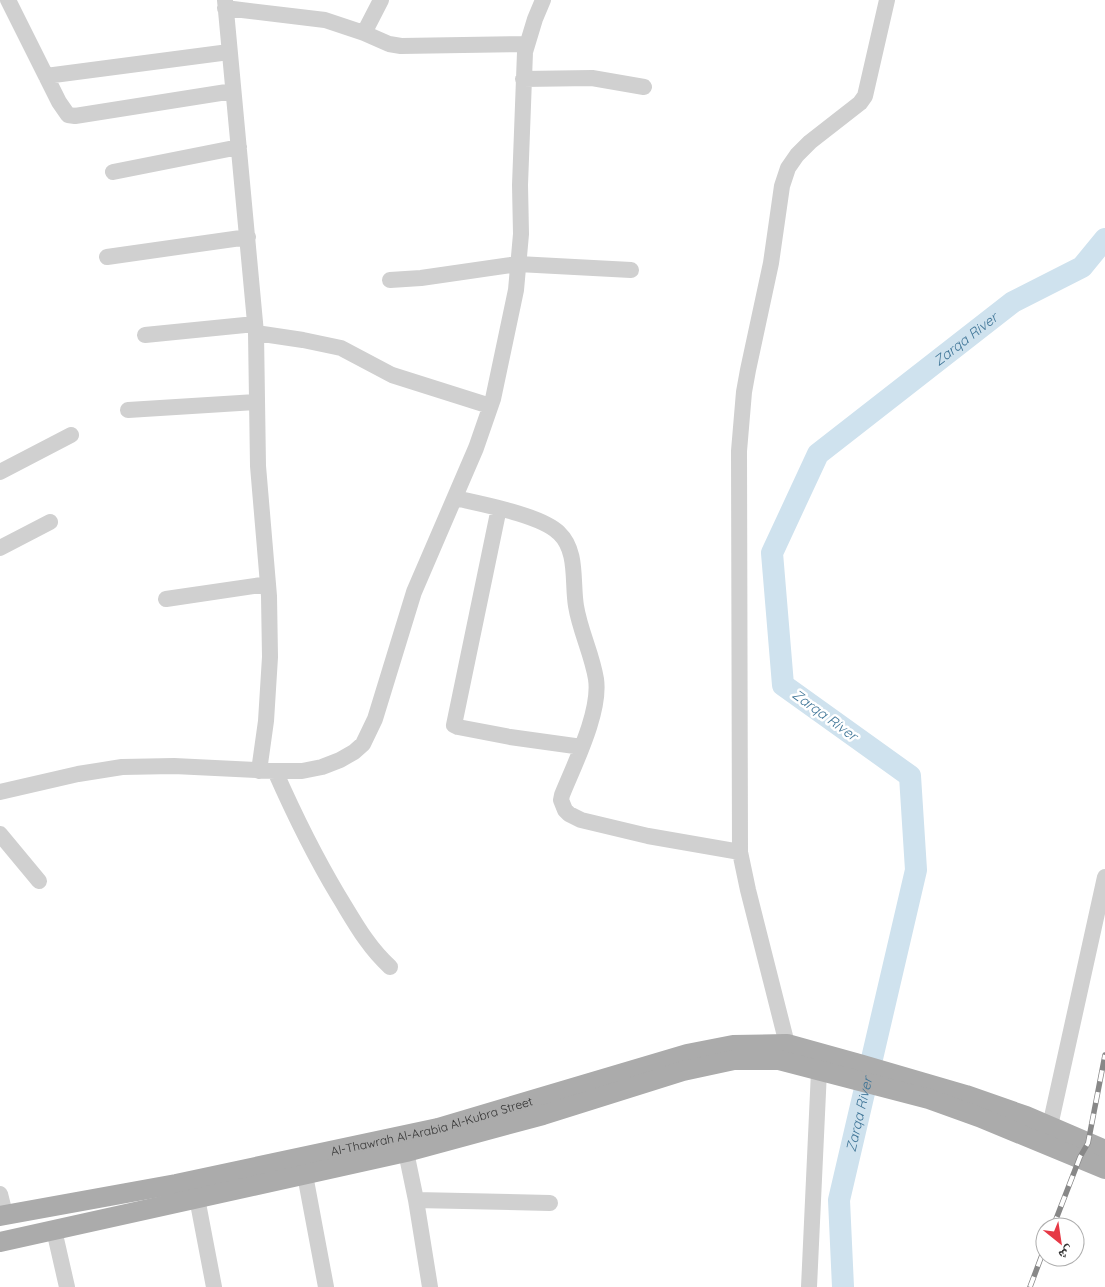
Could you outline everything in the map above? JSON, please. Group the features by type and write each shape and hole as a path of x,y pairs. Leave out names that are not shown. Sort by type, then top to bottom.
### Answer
{"main road":[{"name":"Al-Thawrah Al-Arabia Al-Kubra Street","path":"2,1215 176,1184 438,1128 711,1048 732,1045 787,1044 857,1071"},
{"name":"Al-Thawrah Al-Arabia Al-Kubra Street","path":"0,1242 406,1152 534,1117 710,1064 734,1060 779,1060 819,1071 857,1071"},
{"path":"857,1071 898,1083 966,1094 1050,1126 1105,1150"},
{"path":"898,1083 929,1099 979,1117 1105,1169"}],"street":[{"path":"8,0 63,110 68,115 75,116 233,91"},
{"path":"364,33 381,0"},
{"path":"0,792 101,770 144,766 302,771 322,767 354,752 363,744 375,719 414,592 476,448 490,406 507,336 516,290 521,234 520,186 523,79 526,44 534,19 543,0"},
{"path":"787,1044 740,852 739,451 744,392 771,263 782,186 788,168 797,155 810,142 860,103 865,96 887,0"},
{"path":"390,967 376,954 363,937 267,771 266,721 270,657 268,584 260,494 255,329 225,4 325,20 364,33 389,44 400,46 526,44"},
{"path":"46,76 229,52"},
{"path":"523,79 592,78 644,87"},
{"path":"113,172 238,147"},
{"path":"107,257 248,237"},
{"path":"390,280 421,278 518,264 631,270"},
{"path":"145,334 255,329 341,348 392,375 490,406"},
{"path":"128,410 256,402"},
{"path":"0,472 71,435"},
{"path":"455,498 499,508 547,524 558,532 567,545 572,561 575,604 579,623 597,680 597,692 587,736 562,795 563,806 569,814 581,820 648,836 740,852"},
{"path":"499,508 454,725 510,737 582,747"},
{"path":"0,548 50,522"},
{"path":"166,598 268,584"},
{"path":"0,834 39,881"},
{"path":"1050,1126 1105,878"},
{"path":"809,1287 819,1071"},
{"path":"406,1152 430,1287"},
{"path":"305,1175 326,1287"},
{"path":"0,1194 2,1215"},
{"path":"197,1198 214,1287"},
{"path":"416,1200 550,1203"},
{"path":"54,1230 67,1287"}],"waterway":[{"name":"Zarqa River","path":"843,1287 839,1200 916,870 910,776 783,685 772,553 818,454 1013,302 1082,267 1105,239"}],"railway":[{"path":"1057,1217 1080,1157 1088,1143 1105,1055"},
{"path":"1030,1287 1038,1267"}]}
